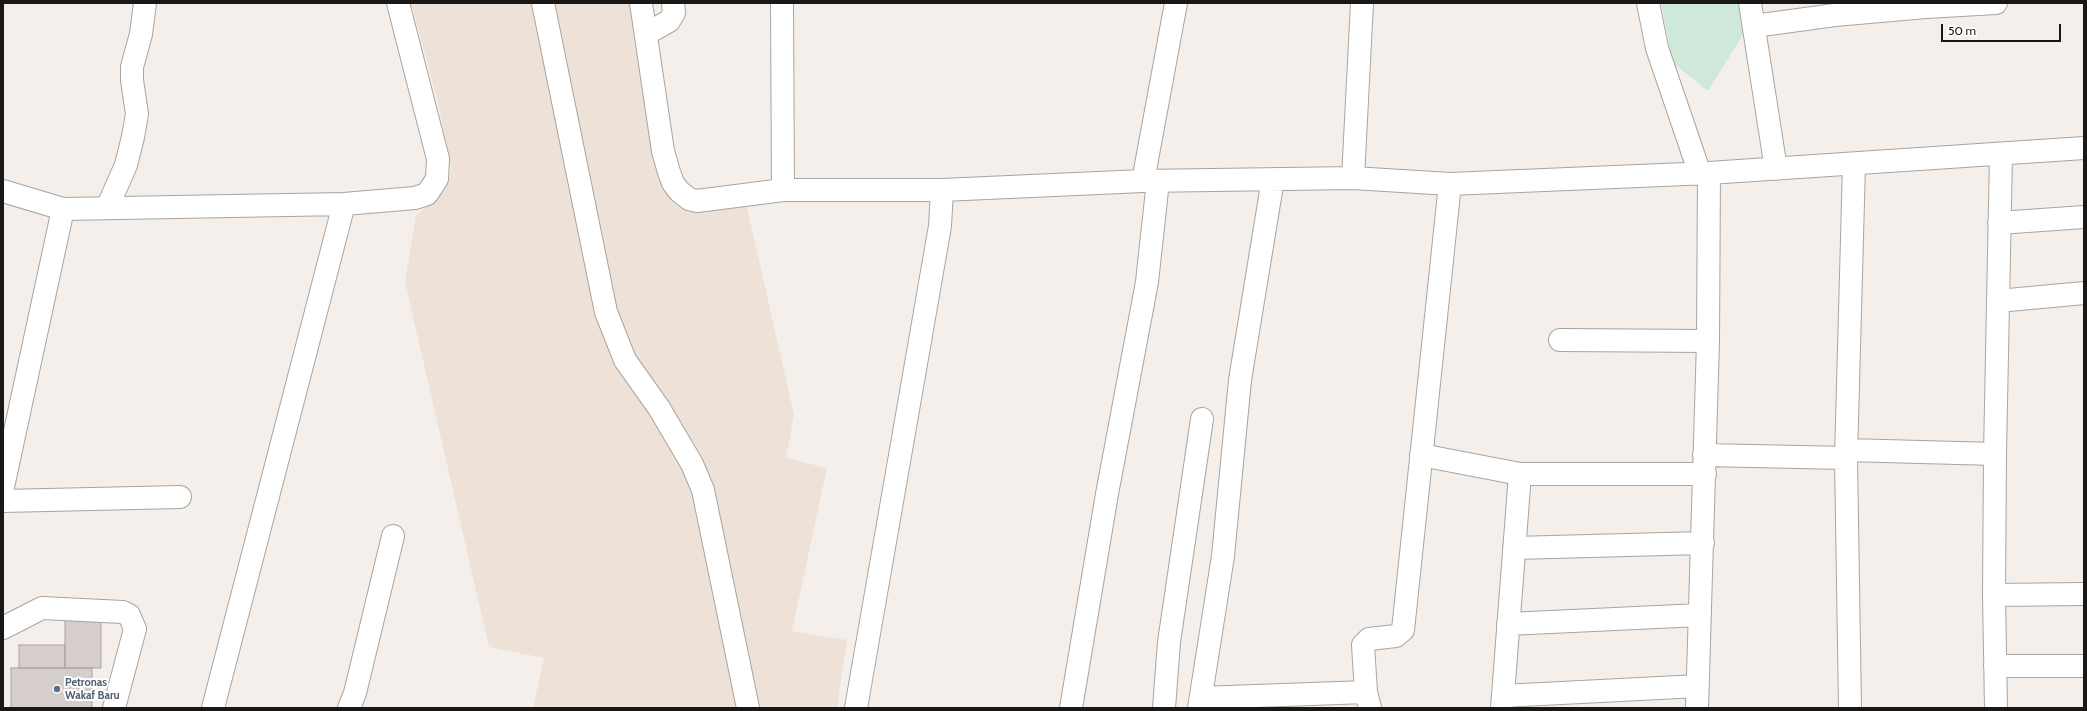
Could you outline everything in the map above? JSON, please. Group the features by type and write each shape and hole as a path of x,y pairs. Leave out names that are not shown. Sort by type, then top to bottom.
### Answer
{"street":[{"path":"107,208 126,165 133,137 137,114 132,80 132,67 141,34 145,3"},
{"path":"3,191 63,209 344,204 415,198 427,194 437,179 438,159 398,3"},
{"path":"543,3 606,312 626,360 659,408 692,464 703,490 748,708"},
{"path":"641,3 663,152 673,183 679,191 689,199 697,201 783,190 942,190 1151,181 1352,178 1450,184 1854,165 2084,148"},
{"path":"646,34 669,21 674,13 673,3"},
{"path":"782,3 783,190"},
{"path":"1071,708 1107,494 1147,282 1151,181 1176,3"},
{"path":"1352,178 1362,3"},
{"path":"1648,3 1657,48 1704,173 1708,341 1697,708"},
{"path":"1750,3 1776,169"},
{"path":"1754,26 1835,15 1926,7 1996,3"},
{"path":"1996,708 1994,595 1995,454 2001,154"},
{"path":"1850,708 1846,454 1854,165"},
{"path":"1273,179 1240,380 1223,556 1200,703 1368,700 1364,645 1369,639 1396,636 1403,630 1450,184"},
{"path":"856,708 940,226 942,190"},
{"path":"213,708 344,204"},
{"path":"3,487 7,448 63,209"},
{"path":"1999,223 2084,217"},
{"path":"1998,301 2084,294"},
{"path":"1560,340 1708,341"},
{"path":"1164,708 1169,642 1202,419"},
{"path":"1421,456 1520,474 1705,464 1846,454 1995,454"},
{"path":"1520,474 1502,702 1698,686"},
{"path":"3,501 180,497"},
{"path":"349,708 355,693 393,536"},
{"path":"1514,548 1703,543"},
{"path":"1994,595 2084,594"},
{"path":"3,628 42,608 123,612 128,615 135,629 114,708"},
{"path":"1508,624 1700,615"},
{"path":"1995,666 2084,666"}],"shaded area":[{"path":"411,3 633,3 658,172 695,205 747,207 794,415 786,458 827,468 792,631 847,640 837,708 533,708 544,658 489,647 405,282 416,216 446,189 449,182 451,167 438,102"}],"green space":[{"path":"1661,3 1740,3 1744,33 1708,91 1673,63"}],"building":[{"path":"65,619 101,619 101,668 65,668"},
{"path":"19,645 65,645 65,668 19,668"},
{"path":"11,668 92,668 92,708 11,708"}],"place":[{"name":"Petronas Wakaf Baru","path":"57,689"}]}
